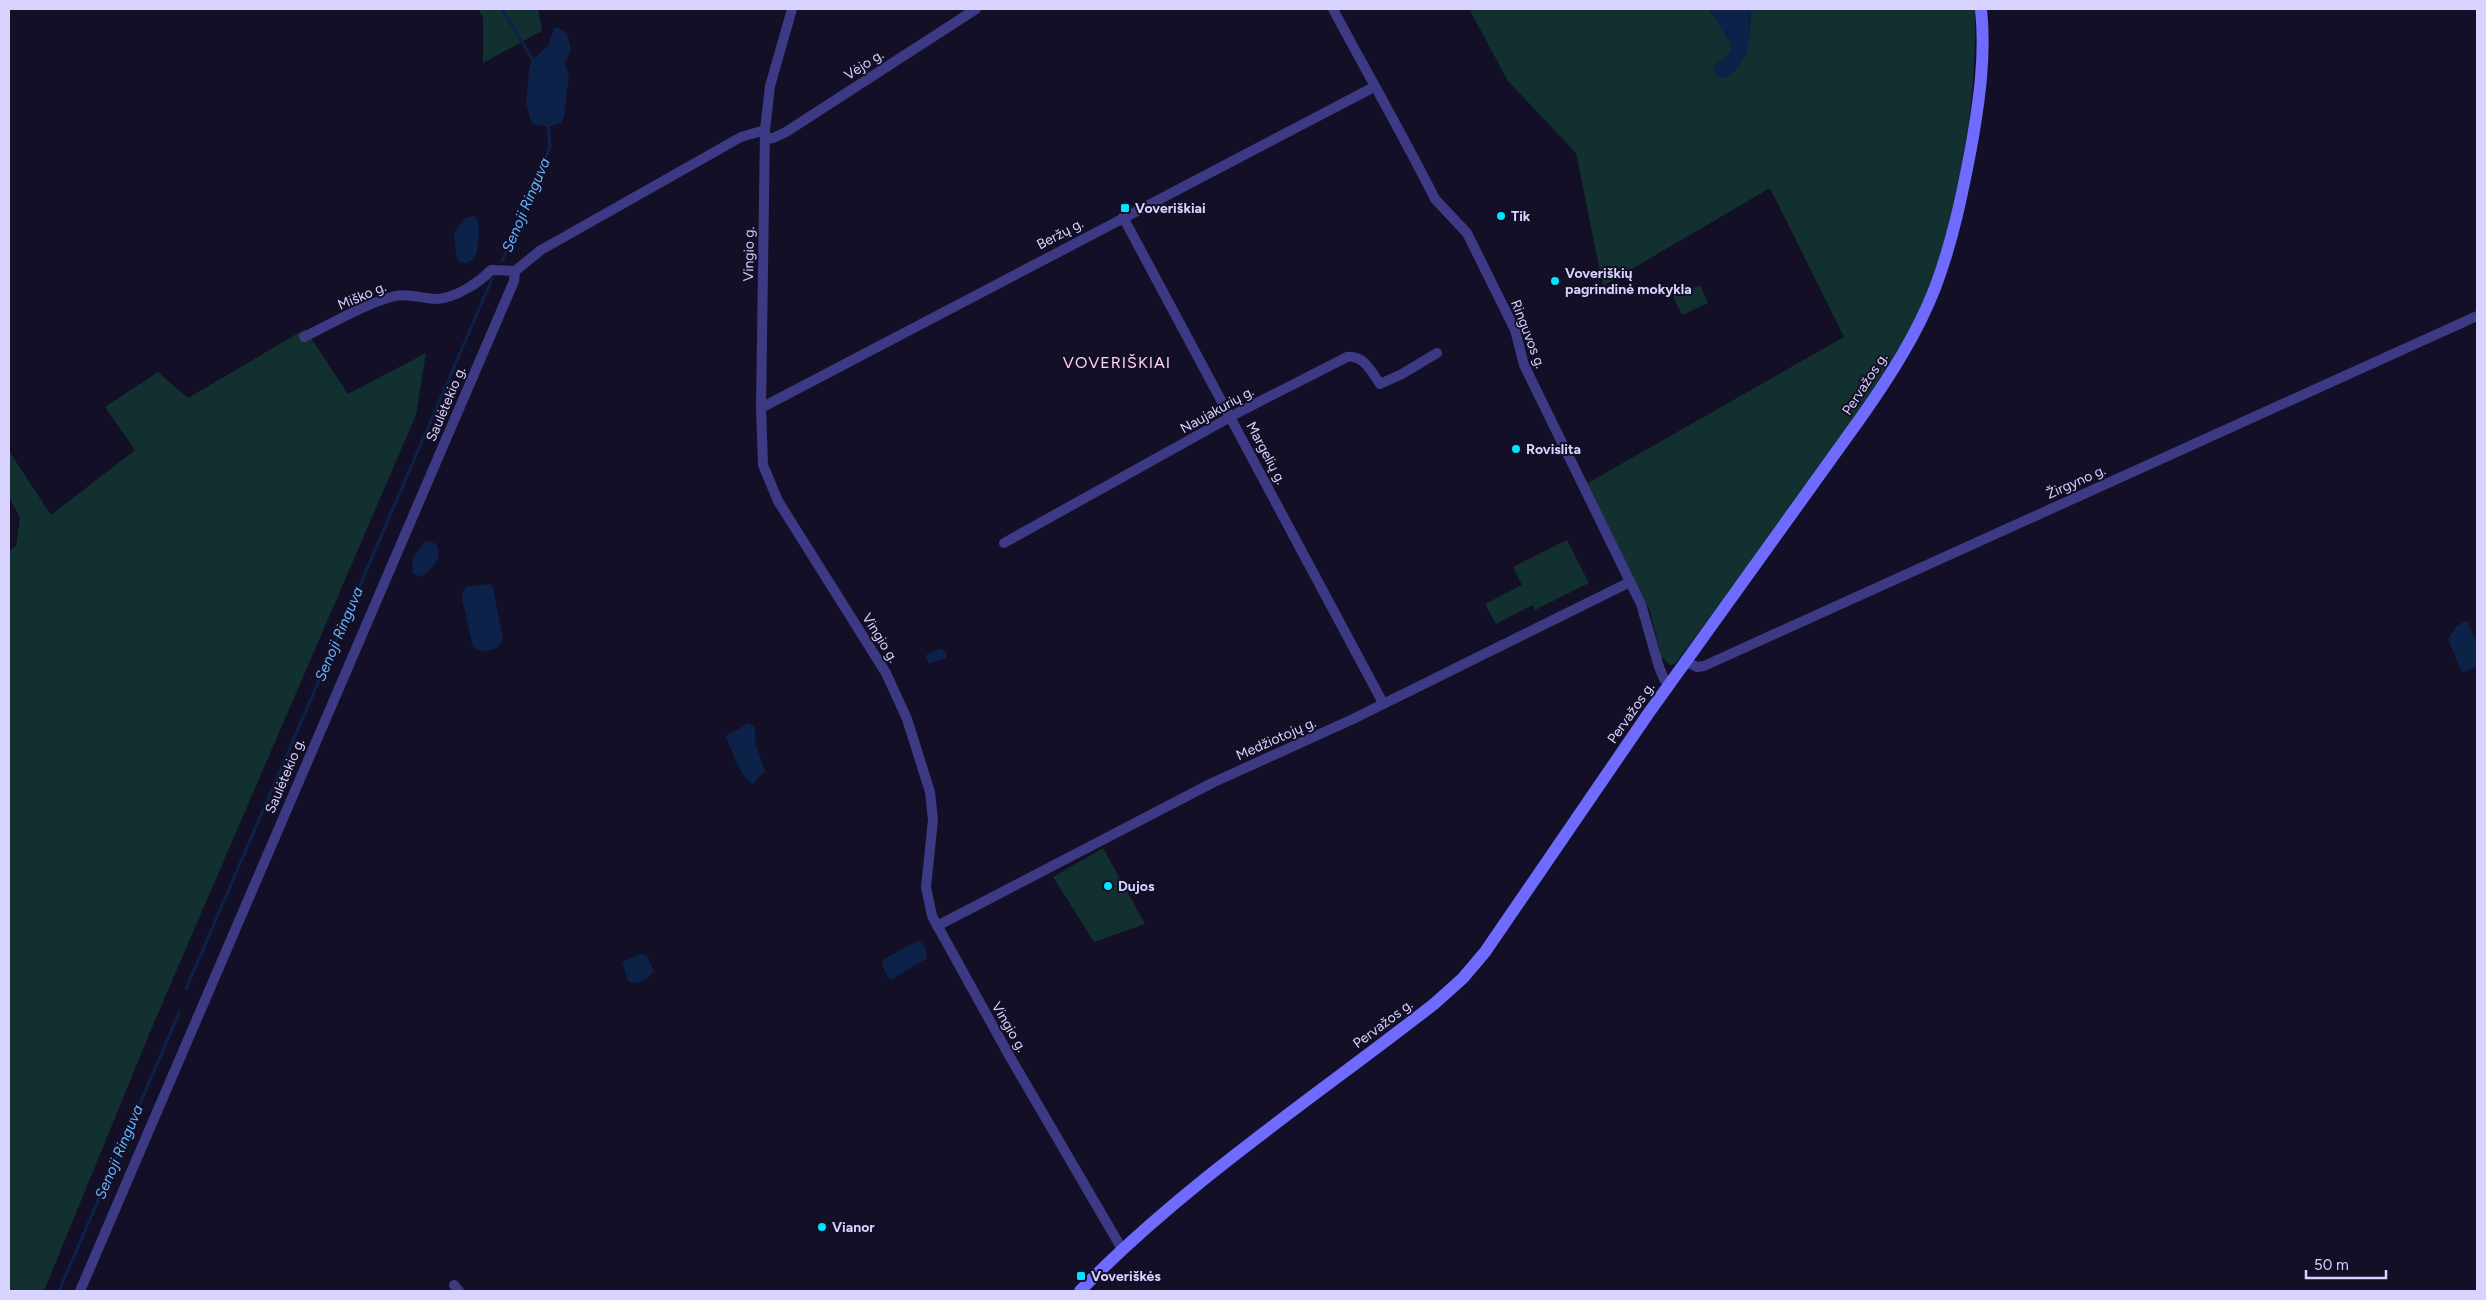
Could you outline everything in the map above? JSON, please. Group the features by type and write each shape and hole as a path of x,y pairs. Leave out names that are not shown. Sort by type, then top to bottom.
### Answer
{"main road":[{"name":"Pervažos g.","path":"1080,1291 1122,1249 1219,1168 1428,1009 1463,978 1510,916 1685,661 1891,374 1934,289 1949,248 1962,196 1982,73 1981,9"}],"street":[{"name":"Vingio g.","path":"792,9 770,86 765,134 761,408 763,466 778,501 886,673 907,719 930,792 933,820 926,887 928,903 937,926 1079,1178 1122,1249"},
{"name":"Vėjo g.","path":"515,271 541,250 741,136 765,134 773,138 786,132 976,9"},
{"name":"Ringuvos g.","path":"1333,9 1435,200 1468,233 1515,330 1524,365 1630,582 1648,624 1664,679 1669,684"},
{"name":"Beržų g.","path":"761,408 1374,86"},
{"name":"Margelių g.","path":"1123,217 1383,703"},
{"name":"Miško g.","path":"304,337 358,311 397,296 438,299 464,289 484,277 491,270 515,271"},
{"name":"Saulėtekio g.","path":"80,1291 514,281 515,271"},
{"name":"Žirgyno g.","path":"1685,661 1697,667 1704,666 2477,316"},
{"name":"Naujakurių g.","path":"1004,543 1232,418 1243,410 1346,357 1355,356 1362,360 1380,384 1402,374 1437,353"},
{"name":"Medžiotojų g.","path":"937,926 1212,783 1353,720 1383,703 1630,582"}],"green space":[{"path":"478,9 538,9 542,31 483,63 483,17"},
{"path":"1469,9 1709,9 1732,45 1731,51 1713,67 1713,71 1750,36 1751,9 1975,9 1973,86 1967,135 1944,249 1929,288 1904,339 1859,410 1675,664 1670,665 1661,656 1650,611 1586,484 1844,337 1770,188 1603,286 1576,153 1508,81"},
{"path":"1700,285 1708,303 1682,315 1673,297"},
{"path":"305,329 348,394 426,353 416,415 153,1025 44,1291 9,1291 9,551 16,546 20,518 9,497 9,451 51,515 135,450 105,407 158,372 188,398"},
{"path":"1567,540 1589,583 1535,610 1533,605 1496,624 1485,604 1522,585 1513,567"},
{"path":"1103,848 1145,924 1094,942 1053,877"}],"water":[{"path":"1709,9 1751,9 1749,38 1744,57 1734,73 1725,78 1715,75 1713,67 1728,55 1732,45"},
{"path":"557,27 567,34 571,49 565,64 569,76 564,117 561,123 548,127 532,124 526,103 531,61 548,46 554,28"},
{"path":"472,216 476,217 479,226 475,258 467,263 459,262 456,255 454,232 464,219"},
{"path":"429,541 436,544 439,554 438,559 429,571 420,577 412,573 413,558 423,543"},
{"path":"490,584 493,588 503,639 497,648 482,652 473,647 462,599 463,591 468,586"},
{"path":"2467,620 2477,643 2477,667 2465,672 2461,671 2448,639 2457,626"},
{"path":"942,648 947,654 946,658 929,664 926,658 927,654"},
{"path":"749,723 755,727 755,742 765,771 753,784 740,769 726,736"},
{"path":"917,941 921,942 926,950 927,958 892,979 888,978 882,965 884,959"},
{"path":"642,954 647,956 654,971 642,981 635,983 628,981 622,962"}],"waterway":[{"name":"Senoji Ringuva","path":"502,9 534,62"},
{"name":"Senoji Ringuva","path":"502,261 550,147 548,124"},
{"name":"Senoji Ringuva","path":"186,989 492,279"},
{"name":"Senoji Ringuva","path":"59,1291 179,1013"}],"place":[{"name":"Voveriškiai","path":"1125,208"},
{"name":"Tik","path":"1501,216"},
{"name":"Voveriškių pagrindinė mokykla","path":"1555,281"},
{"name":"Rovislita","path":"1516,449"},
{"name":"Dujos","path":"1108,886"},
{"name":"Vianor","path":"822,1227"},
{"name":"Voveriškės","path":"1081,1276"}],"district":[{"name":"VOVERIŠKIAI","path":"1117,362"}]}
